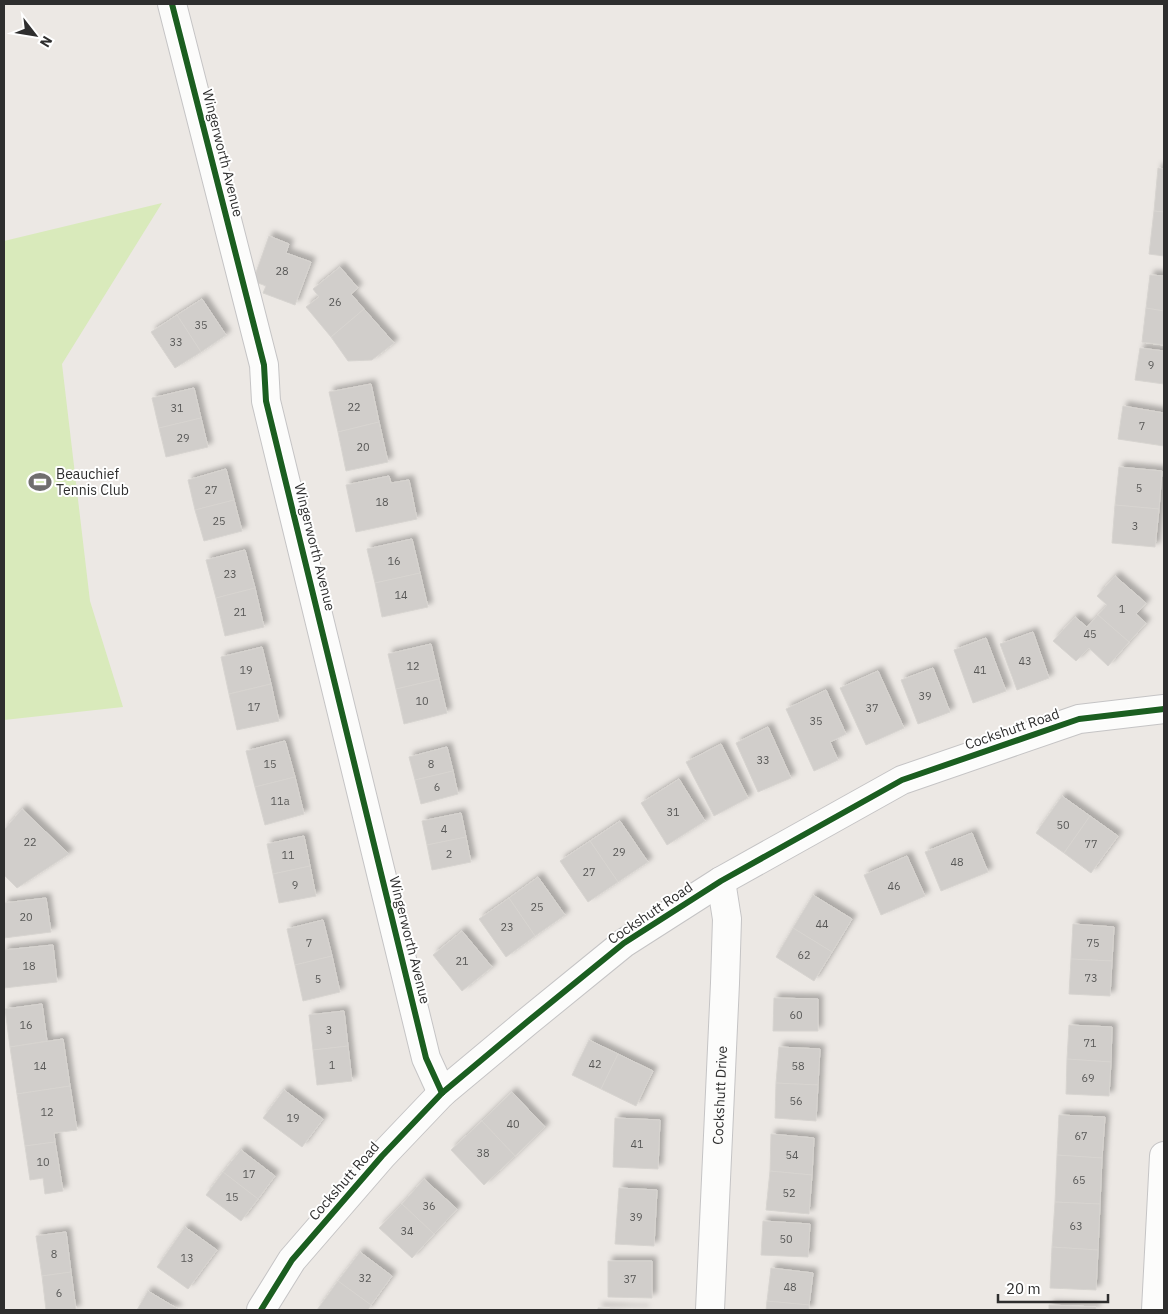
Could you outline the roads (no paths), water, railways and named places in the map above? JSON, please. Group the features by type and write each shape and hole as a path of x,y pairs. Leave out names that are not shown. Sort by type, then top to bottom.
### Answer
{"street":[{"name":"Wingerworth Avenue","path":"172,4 264,365 266,401 426,1058 442,1093"},
{"name":"Cockshutt Road","path":"261,1310 292,1260 382,1156 442,1093 624,943 721,881 902,780 1079,719 1164,709"},
{"name":"Cockshutt Drive","path":"710,1310 727,919 721,881"},
{"path":"1156,1310 1164,1156"}],"place":[{"name":"Beauchief Tennis Club","path":"40,482"}]}
